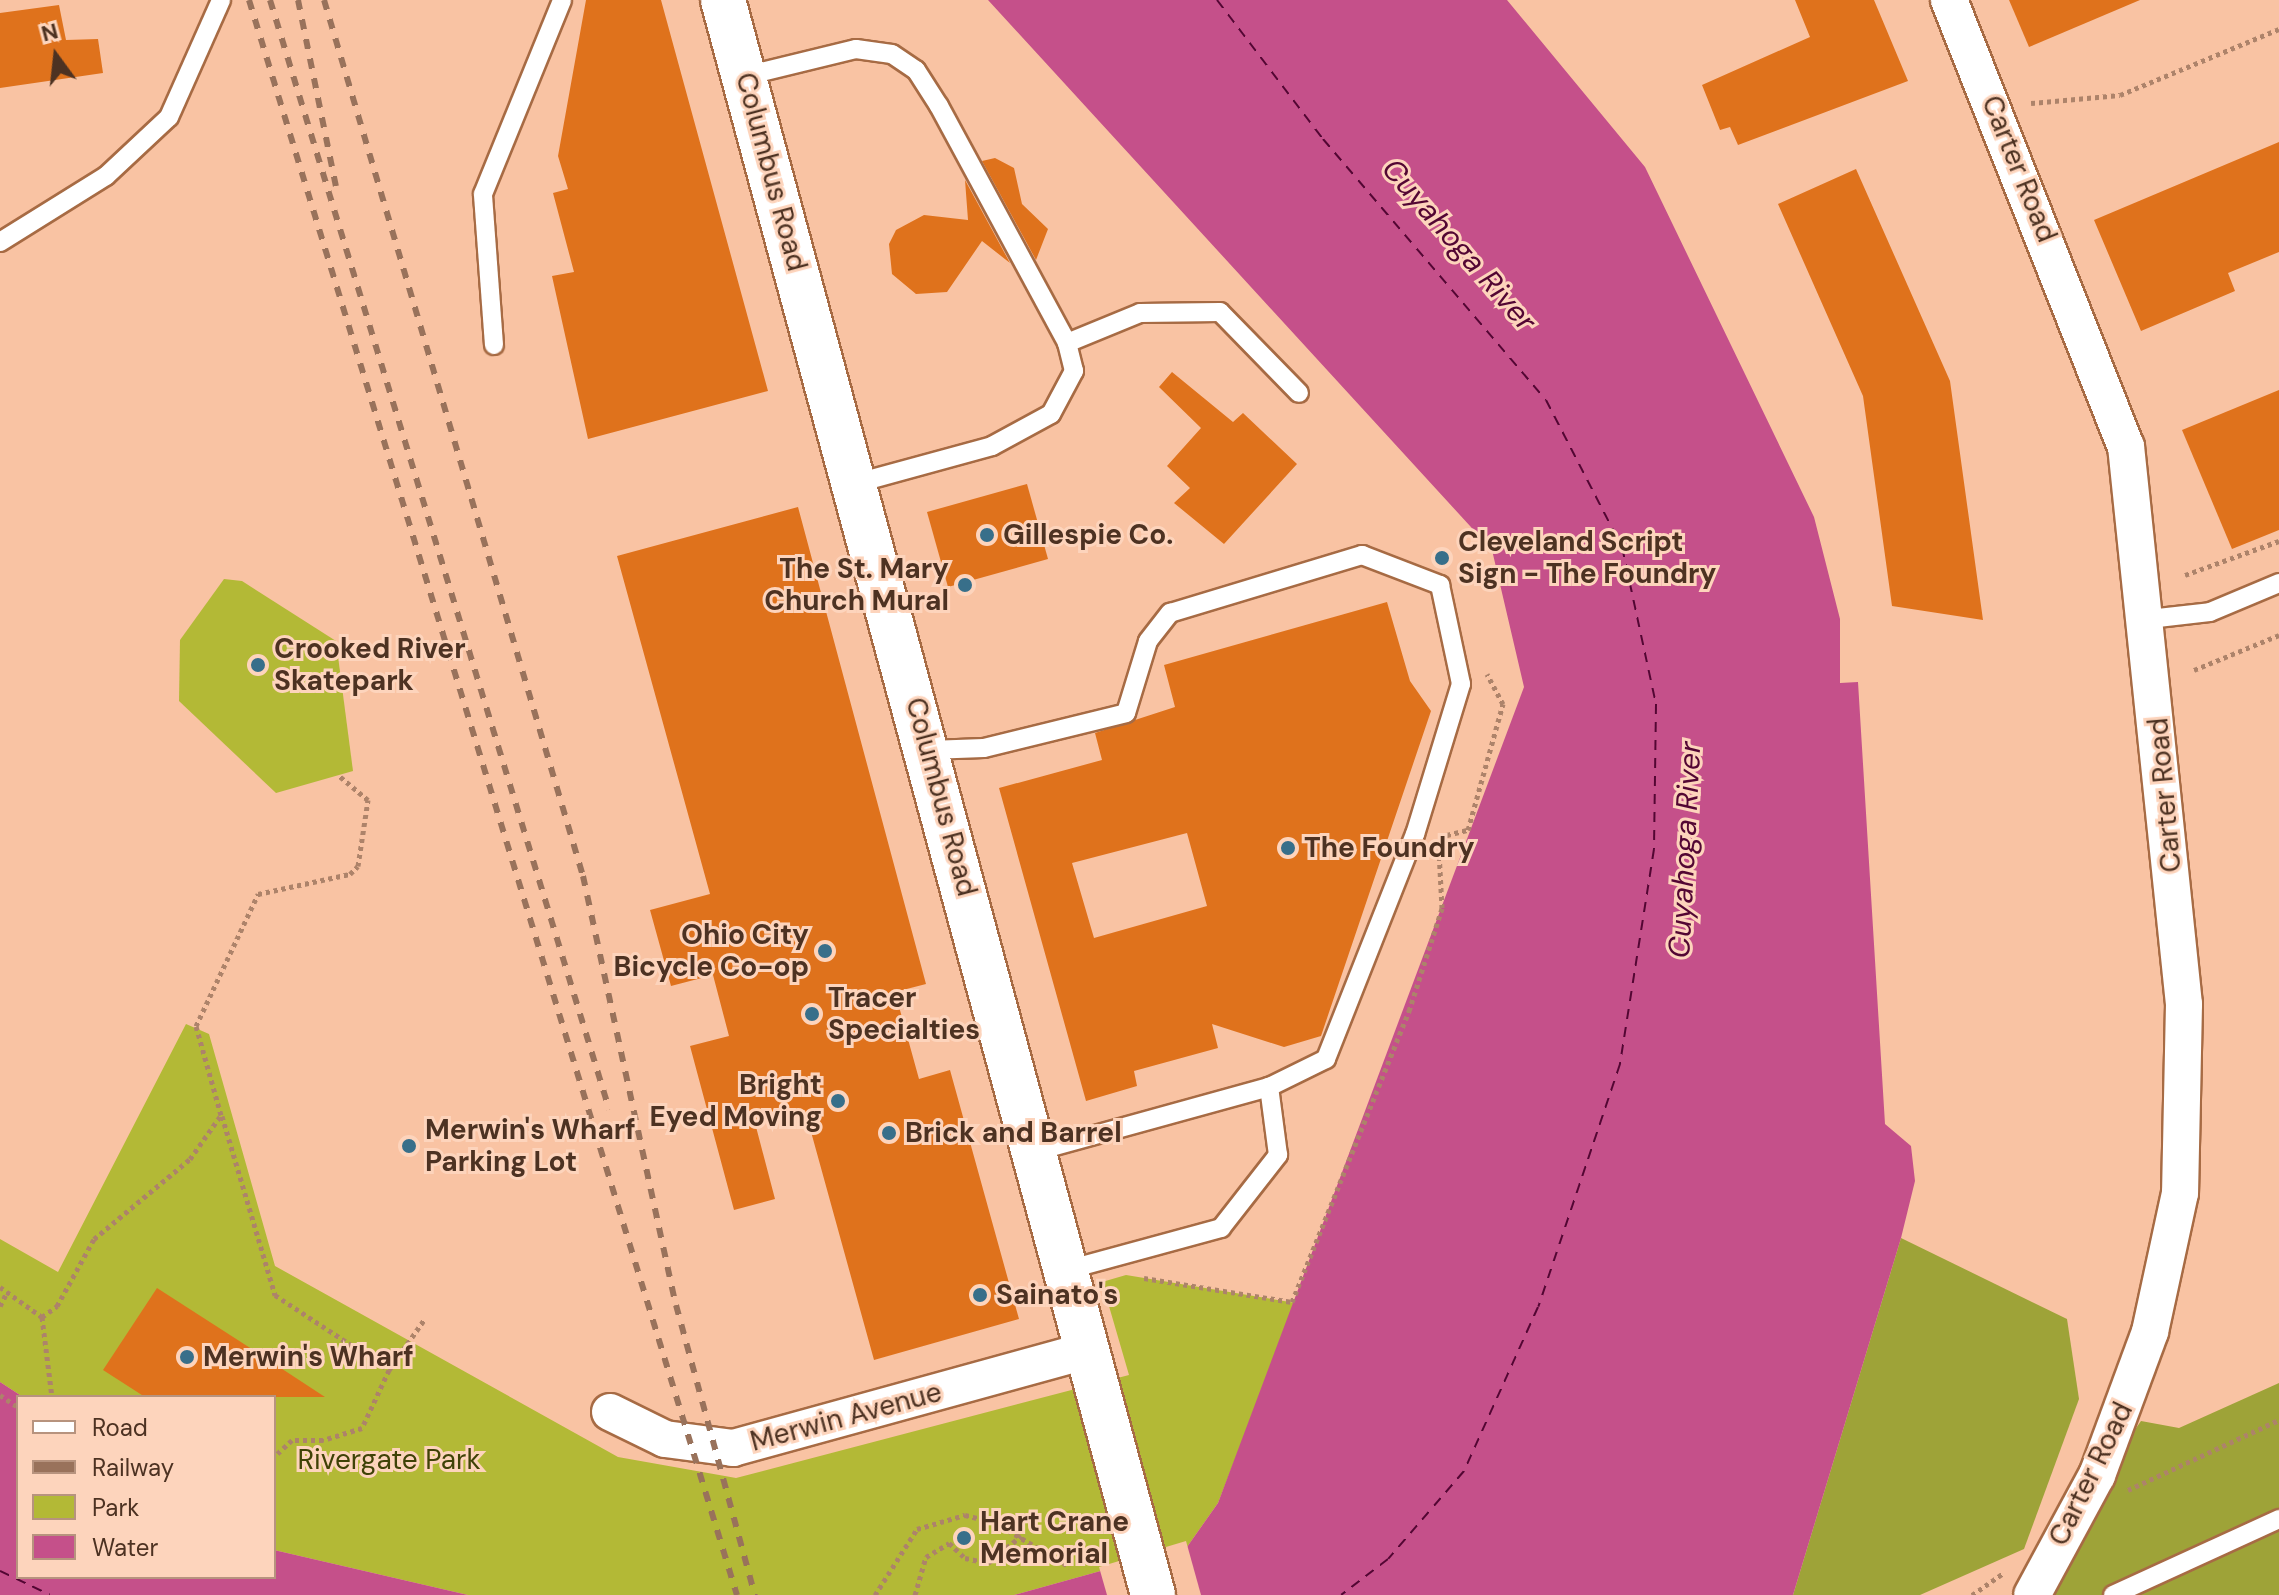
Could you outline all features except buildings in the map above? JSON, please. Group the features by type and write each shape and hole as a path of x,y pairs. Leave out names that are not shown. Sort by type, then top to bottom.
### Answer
{"street":[{"name":"Columbus Road","path":"723,0 929,750 1084,1351 1153,1595"},
{"name":"Carter Road","path":"1949,0 2109,388 2126,446 2149,619 2184,1004 2180,1193 2150,1332 2122,1415 2023,1581"},
{"name":"Merwin Avenue","path":"610,1412 665,1439 733,1448 1084,1351"}],"lane":[{"path":"0,242 106,176 169,117 221,0"},
{"path":"494,345 483,194 562,0"},
{"path":"745,76 856,49 892,54 916,70 1067,343 1074,371 1051,414 980,450 857,483"},
{"path":"1067,343 1140,313 1220,312 1299,393"},
{"path":"929,750 984,748 1126,713 1148,641 1170,613 1362,555 1440,585 1461,684 1415,834 1326,1059 1269,1087 1033,1152"},
{"path":"2149,619 2210,612 2279,583"},
{"path":"1063,1271 1221,1228 1278,1155 1269,1087"},
{"path":"2113,1595 2279,1519"}],"path":[{"path":"2031,103 2120,95 2279,29"},
{"path":"2185,575 2279,541"},
{"path":"2194,670 2279,635"},
{"path":"338,775 368,800 358,866 350,874 258,894 196,1026 275,1295 389,1370"},
{"path":"42,1317 57,1306 94,1239 190,1159 221,1115"},
{"path":"0,1287 42,1317 52,1395"},
{"path":"0,1306 7,1292"},
{"path":"276,1455 292,1440 323,1440 362,1428 389,1370 424,1320"},
{"path":"2115,1497 2202,1450 2279,1420"},
{"path":"875,1595 917,1529 940,1519 965,1515 1021,1536 1070,1567"},
{"path":"915,1595 926,1557 949,1543 965,1558 988,1563 1021,1536"},
{"path":"1972,1595 2023,1581"}],"green space":[{"name":"Crooked River Skatepark","path":"224,579 242,581 336,641 353,771 276,793 179,701 180,640"},
{"name":"Rivergate Park","path":"186,1024 209,1034 275,1266 618,1457 736,1478 1129,1375 1102,1282 1126,1275 1296,1303 1218,1503 1187,1547 1014,1595 468,1595 276,1550 276,1395 20,1395 0,1382 0,1239 58,1272"}],"shaded area":[{"path":"1901,1238 2067,1319 2079,1399 2024,1549 1920,1595 1793,1595"},
{"path":"2279,1383 2279,1595 2032,1595 2063,1533 2141,1421 2179,1428"}],"water":[{"name":"Cuyahoga River","path":"988,0 1507,0 1645,167 1814,517 1840,619 1840,683 1858,682 1885,1124 1911,1146 1915,1181 1901,1238 1793,1595 1014,1595 1187,1547 1218,1503 1524,687 1492,550"},
{"path":"0,1382 20,1395 16,1395 16,1579 276,1579 276,1550 468,1595 0,1595"}],"pier":[{"path":"1186,1541 1201,1595 1107,1595 1099,1567"}],"ferry route":[{"path":"1217,0 1323,139 1546,400 1622,547 1656,704 1654,849 1620,1064 1538,1307 1464,1471 1388,1559 1341,1595"},
{"path":"0,1571 16,1579"},
{"path":"17,1579 50,1595"}],"railway":[{"path":"249,0 737,1595"},
{"path":"270,0 609,1109"},
{"path":"298,0 336,186"},
{"path":"324,0 583,876 676,1305 755,1595"}],"place":[{"name":"Gillespie Co.","path":"987,535"},
{"name":"Cleveland Script Sign - The Foundry","path":"1442,558"},
{"name":"The St. Mary Church Mural","path":"965,585"},
{"name":"Crooked River Skatepark","path":"258,665"},
{"name":"The Foundry","path":"1288,848"},
{"name":"Ohio City Bicycle Co-op","path":"825,951"},
{"name":"Tracer Specialties","path":"812,1014"},
{"name":"Bright Eyed Moving","path":"838,1101"},
{"name":"Brick and Barrel","path":"889,1133"},
{"name":"Merwin's Wharf Parking Lot","path":"409,1146"},
{"name":"Sainato's","path":"980,1295"},
{"name":"Merwin's Wharf","path":"187,1357"},
{"name":"Hart Crane Memorial","path":"964,1538"}]}
